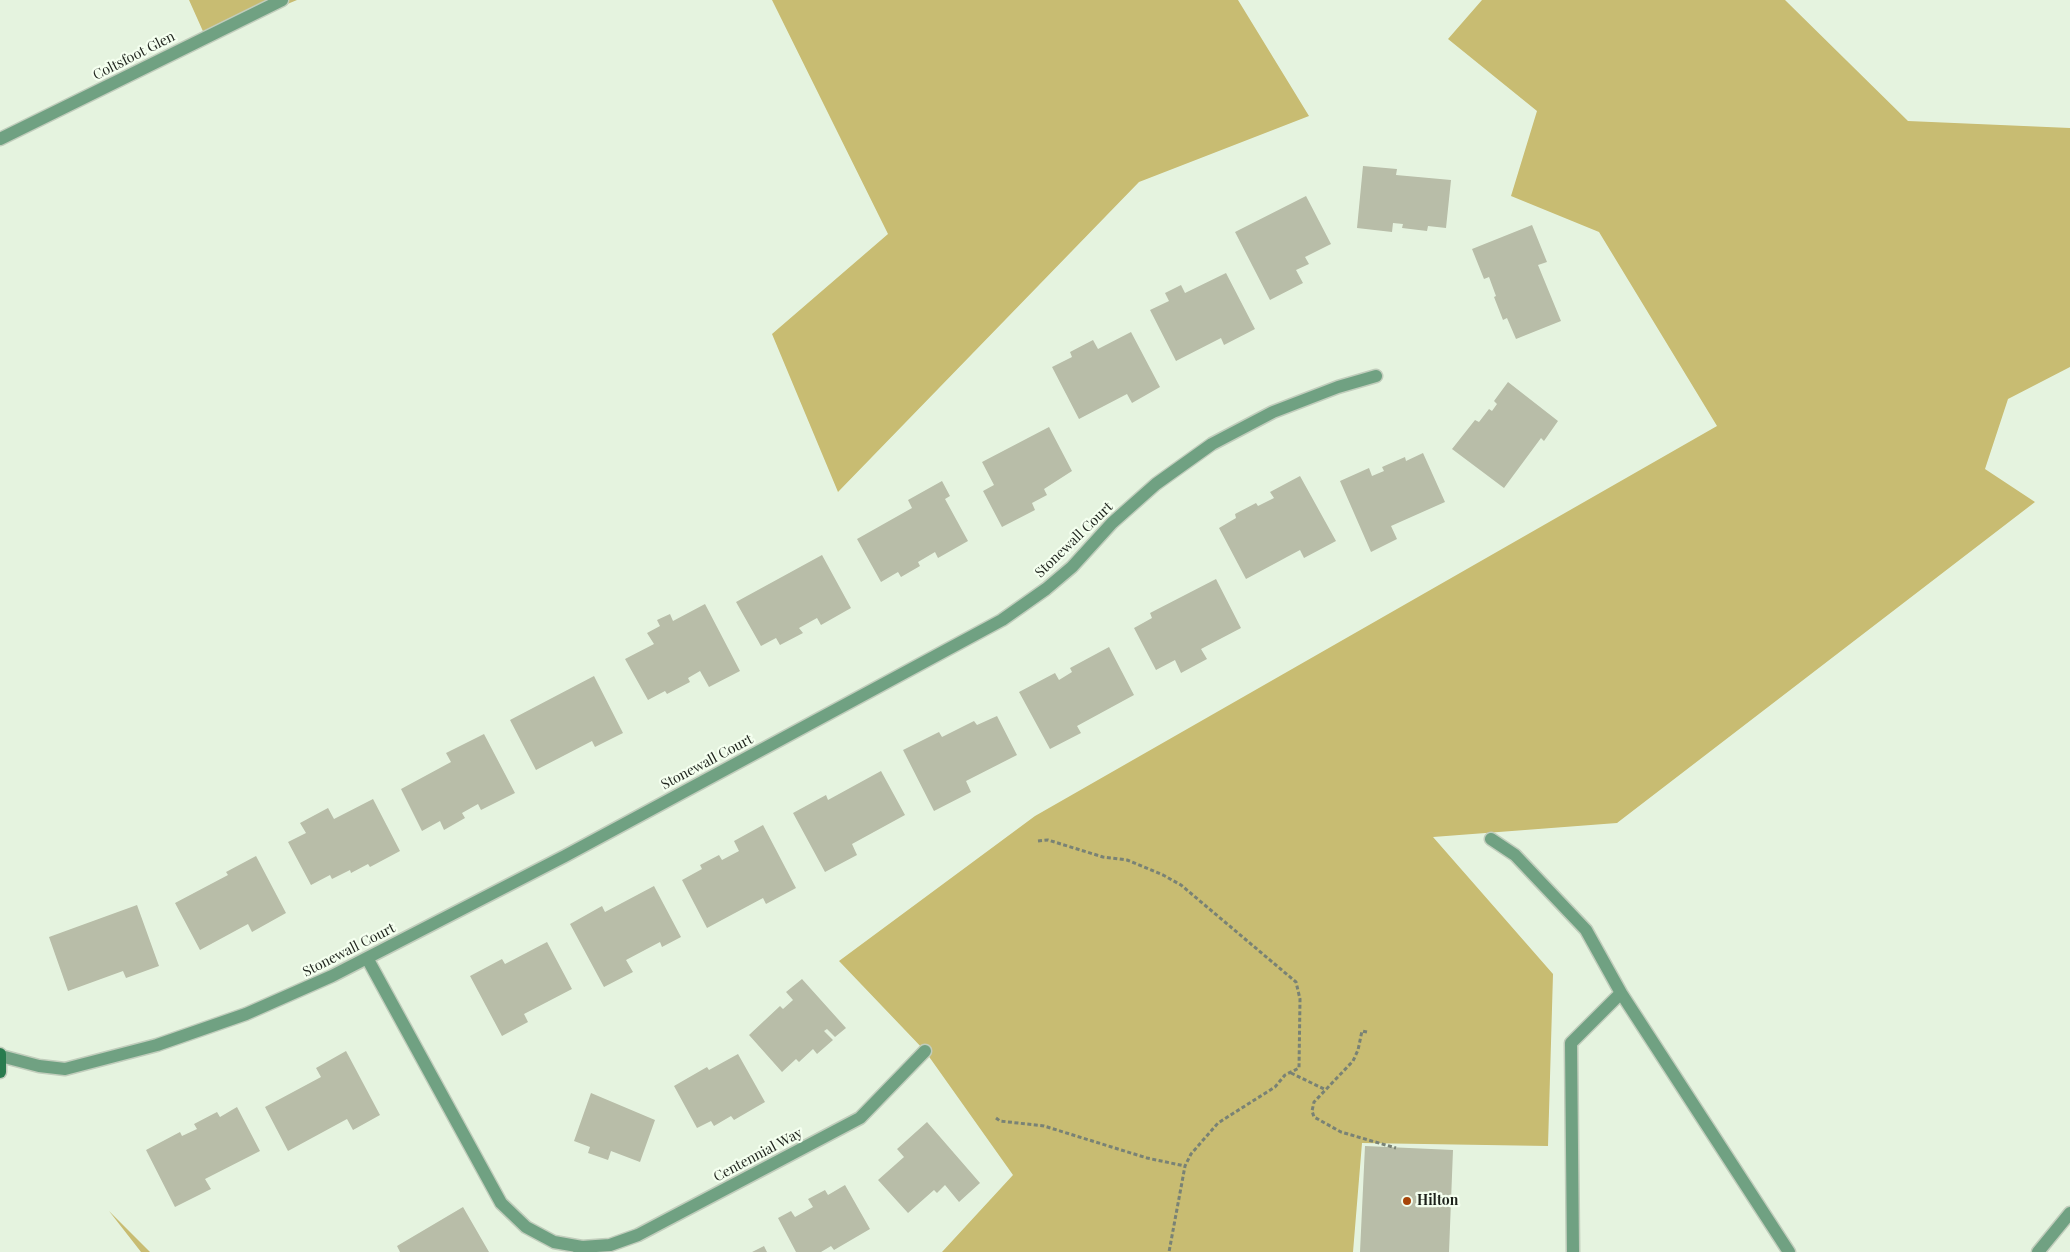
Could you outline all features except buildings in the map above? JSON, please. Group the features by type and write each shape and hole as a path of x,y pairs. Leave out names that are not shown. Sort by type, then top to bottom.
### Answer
{"main road":[{"path":"0,1072 1,1055"}],"street":[{"name":"Coltsfoot Glen","path":"0,139 282,0"},
{"name":"Stonewall Court","path":"1,1055 39,1066 65,1069 157,1045 246,1014 367,958 565,856 1002,620 1046,590 1072,567 1112,523 1156,484 1212,444 1273,412 1338,387 1376,376"},
{"path":"1491,839 1515,855 1586,930 1621,993 1789,1252"},
{"name":"Centennial Way","path":"367,958 501,1204 526,1227 554,1242 581,1250 610,1245 638,1235 860,1118 925,1051"},
{"path":"1573,1252 1571,1043 1621,993"},
{"path":"2038,1252 2070,1213"}],"path":[{"path":"1038,841 1048,840 1103,857 1127,860 1169,879 1181,886 1291,975 1296,982 1300,999 1299,1068 1285,1075 1275,1087 1218,1123 1190,1154 1185,1166 1169,1252"},
{"path":"1367,1032 1362,1031 1358,1050 1352,1061 1312,1105 1314,1117 1341,1132 1396,1148"},
{"path":"1290,1072 1326,1090"},
{"path":"996,1118 1000,1121 1044,1126 1147,1158 1185,1166"}],"shaded area":[{"path":"189,0 297,0 206,38"},
{"path":"772,0 1238,0 1309,116 1139,182 838,492 772,334 888,234"},
{"path":"1482,0 1785,0 1908,121 2070,128 2070,367 2008,399 1985,469 2035,502 1617,823 1433,837 1553,974 1548,1146 1362,1143 1353,1252 942,1252 1013,1175 925,1051 839,961 1035,816 1717,426 1599,232 1511,196 1537,111 1448,39"},
{"path":"109,1211 150,1252 141,1252"}],"place":[{"name":"Hilton","path":"1407,1201"}]}
